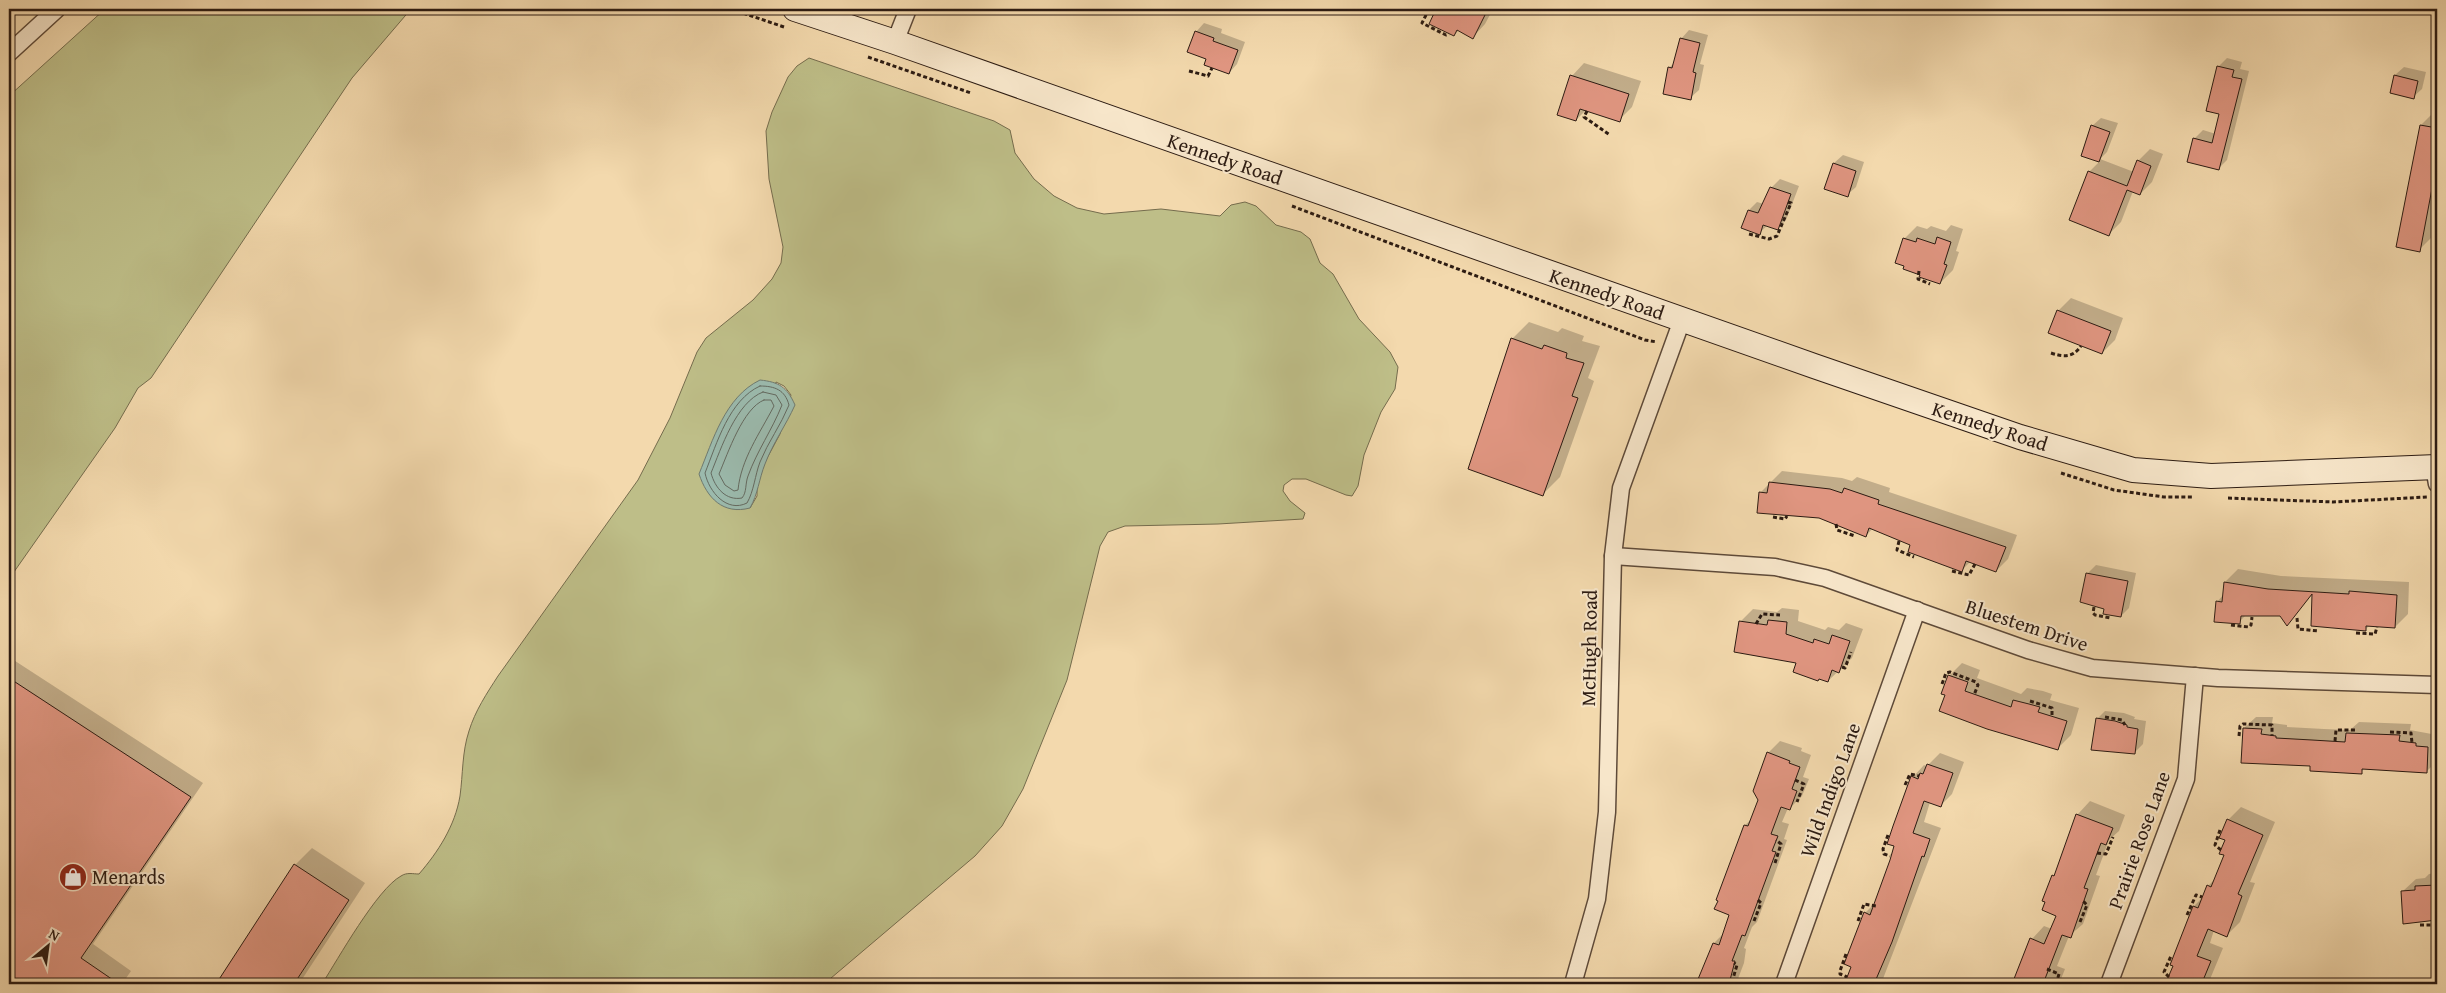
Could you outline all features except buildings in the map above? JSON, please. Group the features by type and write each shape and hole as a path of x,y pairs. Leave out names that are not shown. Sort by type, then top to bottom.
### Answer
{"main road":[{"name":"Kennedy Road","path":"793,19 896,42 1682,320 2020,437 2133,470 2211,476 2436,472"}],"street":[{"path":"9,53 57,9"},
{"path":"896,42 908,9"},
{"name":"McHugh Road","path":"1573,984 1597,899 1607,812 1612,556 1621,488 1682,320"},
{"name":"Bluestem Drive","path":"1612,556 1774,568 1824,578 2070,663 2103,669 2194,676 2437,685"},
{"name":"Wild Indigo Lane","path":"1784,984 1917,610"},
{"name":"Prairie Rose Lane","path":"2109,984 2186,779 2194,676"}],"path":[{"path":"731,9 793,19"},
{"path":"1429,9 1422,22 1446,35 1449,34"},
{"path":"863,55 972,93"},
{"path":"1189,71 1208,76 1212,68"},
{"path":"1587,111 1584,117 1610,135"},
{"path":"1749,234 1769,239 1777,236 1791,203 1788,202"},
{"path":"1287,204 1645,340"},
{"path":"1919,271 1918,279 1930,284"},
{"path":"2051,353 2061,356 2072,355 2081,346"},
{"path":"1773,517 1785,519 1787,516"},
{"path":"1836,524 1837,530 1855,536"},
{"path":"1899,541 1897,550 1914,558"},
{"path":"1952,571 1969,575 1975,564"},
{"path":"2094,607 2093,612 2095,615 2111,618"},
{"path":"1756,624 1762,614 1780,615"},
{"path":"2231,625 2249,627 2252,617"},
{"path":"2298,618 2298,629 2319,631"},
{"path":"2356,633 2375,634 2377,627"},
{"path":"1842,667 1844,668 1851,652"},
{"path":"1942,684 1948,672 1958,675 1978,683 1974,696"},
{"path":"2030,701 2052,708 2052,717"},
{"path":"2105,717 2122,720 2125,725"},
{"path":"2239,736 2240,726 2243,724 2272,725 2272,736"},
{"path":"2335,741 2336,730 2354,730"},
{"path":"2390,732 2411,734 2412,743"},
{"path":"1905,785 1910,774 1919,776"},
{"path":"1795,780 1804,784 1797,802"},
{"path":"2220,830 2215,845 2221,850"},
{"path":"1888,835 1883,849 1884,854 1890,856"},
{"path":"2097,852 2106,854 2113,837"},
{"path":"1775,863 1781,844 1776,840"},
{"path":"2187,915 2196,895 2202,897"},
{"path":"1754,921 1761,903 1756,899"},
{"path":"2080,922 2087,905 2083,901"},
{"path":"1858,921 1864,904 1876,906"},
{"path":"2420,925 2437,924"},
{"path":"1846,954 1840,974 1847,977"},
{"path":"2169,976 2164,972 2170,956"},
{"path":"1732,982 1738,966 1734,963"},
{"path":"2048,968 2059,974 2056,984"}],"green space":[{"path":"105,9 411,9 352,78 151,378 138,388 115,428 9,579 9,96"},
{"path":"809,58 994,121 1010,130 1015,153 1034,179 1054,196 1077,208 1104,214 1161,209 1220,216 1231,205 1245,202 1256,206 1276,225 1301,232 1310,239 1320,263 1333,274 1359,319 1390,352 1398,367 1395,389 1381,412 1364,455 1358,486 1352,496 1306,479 1292,479 1284,485 1283,491 1290,501 1305,513 1303,519 1218,524 1125,526 1108,532 1100,546 1067,680 1023,789 1002,826 975,856 824,984 322,984 358,926 391,883 403,875 419,874 439,848 450,828 458,807 467,739 475,716 486,696 498,676 638,480 670,418 697,352 706,338 753,300 772,279 781,263 783,247 769,179 766,131 772,112 788,77 797,66","holes":["776,382 784,386 791,395 780,434 765,462 757,484 757,496 750,508"]}],"water":[{"path":"760,380 772,382 782,387 789,394 795,405 768,456 750,508 740,510 724,507 712,497 702,483 699,474 715,434 729,408 738,397"}],"place":[{"name":"Menards","path":"73,877"}]}
